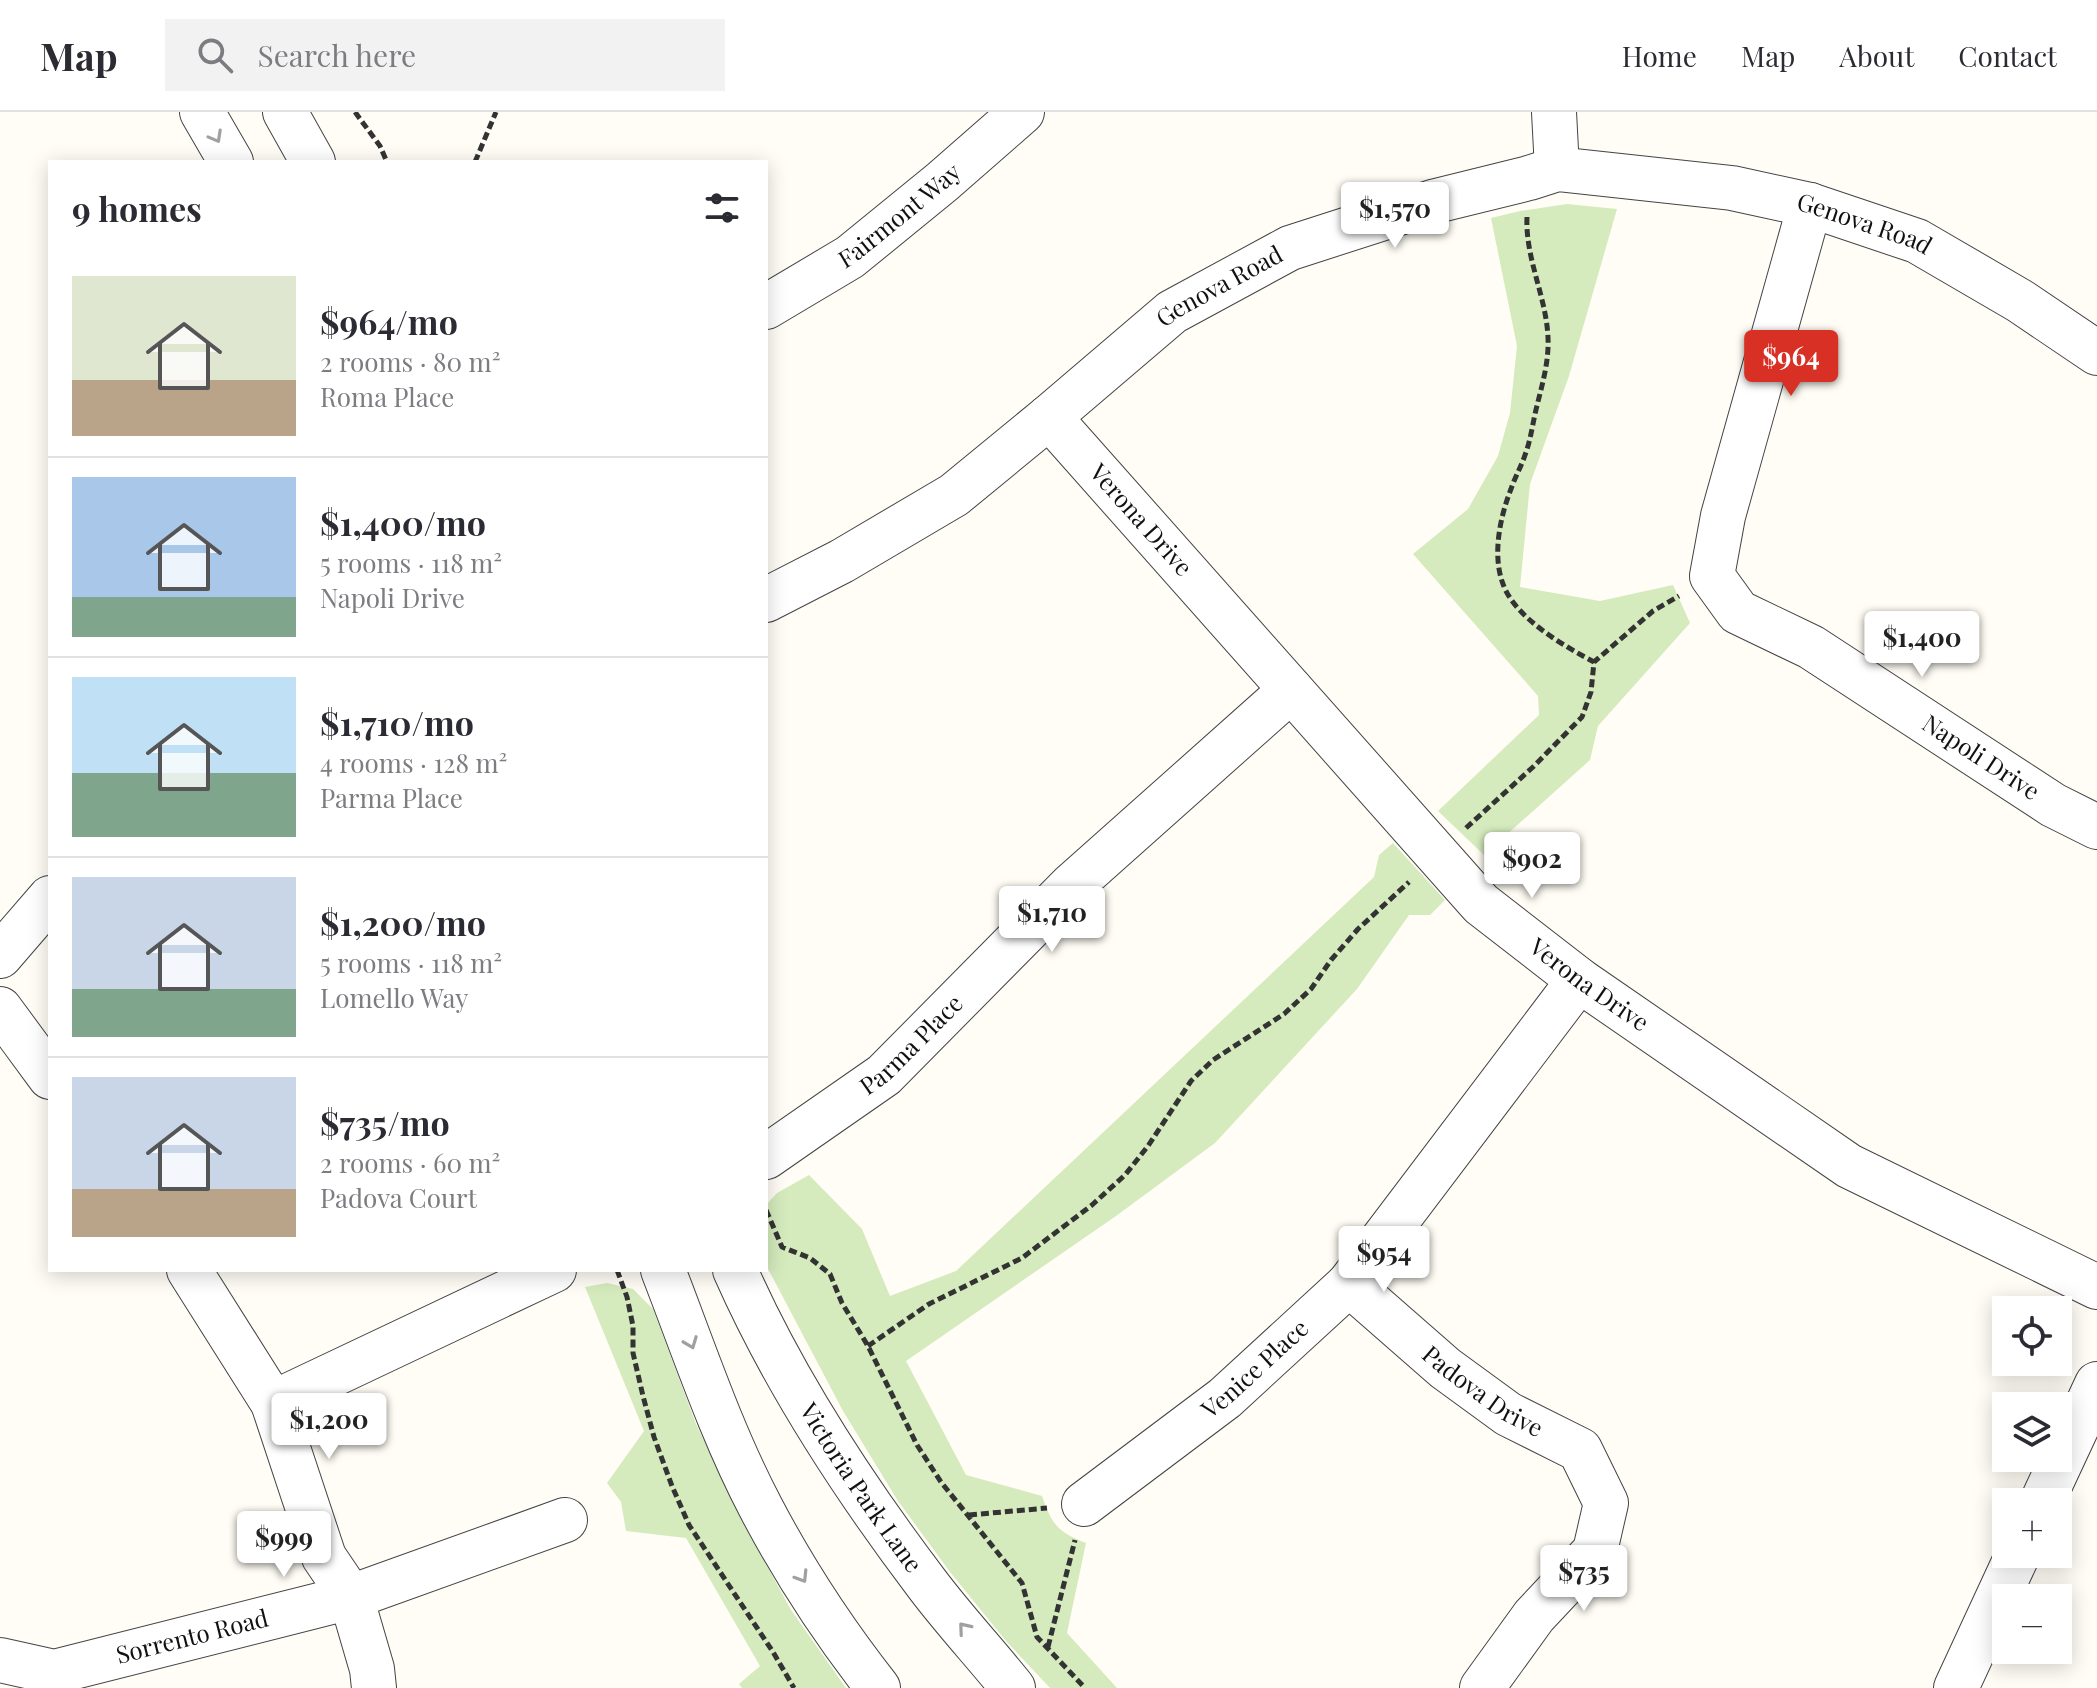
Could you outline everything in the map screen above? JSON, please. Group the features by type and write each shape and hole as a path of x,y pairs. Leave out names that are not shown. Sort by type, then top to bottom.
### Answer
{"street":[{"path":"202,112 230,160"},
{"path":"285,112 312,160"},
{"name":"Fairmont Way","path":"768,306 850,257 1022,112"},
{"path":"1543,174 1554,112"},
{"name":"Genova Road","path":"768,599 842,561 954,495 1172,312 1290,248 1436,201 1543,174 1732,188 1810,205 1917,241 2020,301 2097,353"},
{"path":"1712,576 1723,516 1810,205"},
{"name":"Verona Drive","path":"1049,417 1481,904 1579,980 1849,1166 2097,1287"},
{"name":"Napoli Drive","path":"1712,576 1738,612 1811,647 2053,805 2097,827"},
{"name":"Parma Place","path":"768,1156 884,1075 1071,886 1291,690"},
{"path":"0,956 48,900"},
{"name":"Venice Place","path":"1084,1504 1225,1398 1349,1284 1579,980"},
{"path":"0,1009 48,1074"},
{"path":"190,1272 273,1403 324,1557 351,1597 372,1669 374,1688"},
{"path":"273,1403 550,1272"},
{"path":"664,1272 727,1435 760,1508 840,1637 878,1688"},
{"name":"Victoria Park Lane","path":"736,1272 751,1306 809,1409 852,1478 927,1584 1013,1688"},
{"name":"Padova Drive","path":"1349,1284 1445,1368 1508,1414 1580,1450 1606,1503 1595,1551 1534,1616 1482,1688"},
{"path":"2049,1488 2097,1384"},
{"name":"Sorrento Road","path":"0,1660 54,1680 351,1597 565,1520"},
{"path":"1956,1688 2012,1568"}],"path":[{"path":"355,112 380,146 386,160"},
{"path":"476,160 496,112"},
{"path":"1543,174 1526,235 1545,311 1548,347 1545,376 1526,455 1510,491 1501,524 1498,558 1503,586 1522,612 1557,642 1594,662"},
{"path":"868,1346 929,1304 1022,1258 1092,1205 1125,1175 1191,1081 1213,1060 1284,1014 1311,989 1358,929 1533,767 1582,717 1591,692 1594,662 1653,611 1712,576"},
{"path":"768,1215 782,1247 810,1258 830,1274 842,1303 868,1346 917,1445 941,1482 1022,1583 1037,1637 1085,1688"},
{"path":"618,1272 633,1326 633,1353 643,1396 672,1486 689,1525 794,1688"},
{"path":"969,1515 1084,1504 1048,1648"}],"green space":[{"path":"1567,204 1617,209 1569,376 1530,484 1520,587 1600,601 1673,585 1690,623 1598,726 1590,760 1484,855 1438,811 1539,715 1538,696 1413,554 1468,509 1498,456 1510,413 1517,346 1491,218"},
{"path":"1393,843 1445,900 1430,915 1409,915 1357,989 1215,1143 1116,1216 906,1361 966,1475 1042,1496 1057,1526 1086,1543 1067,1633 1117,1688 1050,1688 1006,1641 950,1572 898,1501 843,1411 768,1269 768,1203 777,1193 809,1175 862,1229 890,1296 956,1271 1374,877 1379,855"},
{"path":"607,1283 633,1289 653,1309 696,1424 743,1522 791,1610 846,1688 742,1688 739,1684 760,1666 686,1538 626,1531 621,1502 607,1483 644,1431 585,1287"}]}
